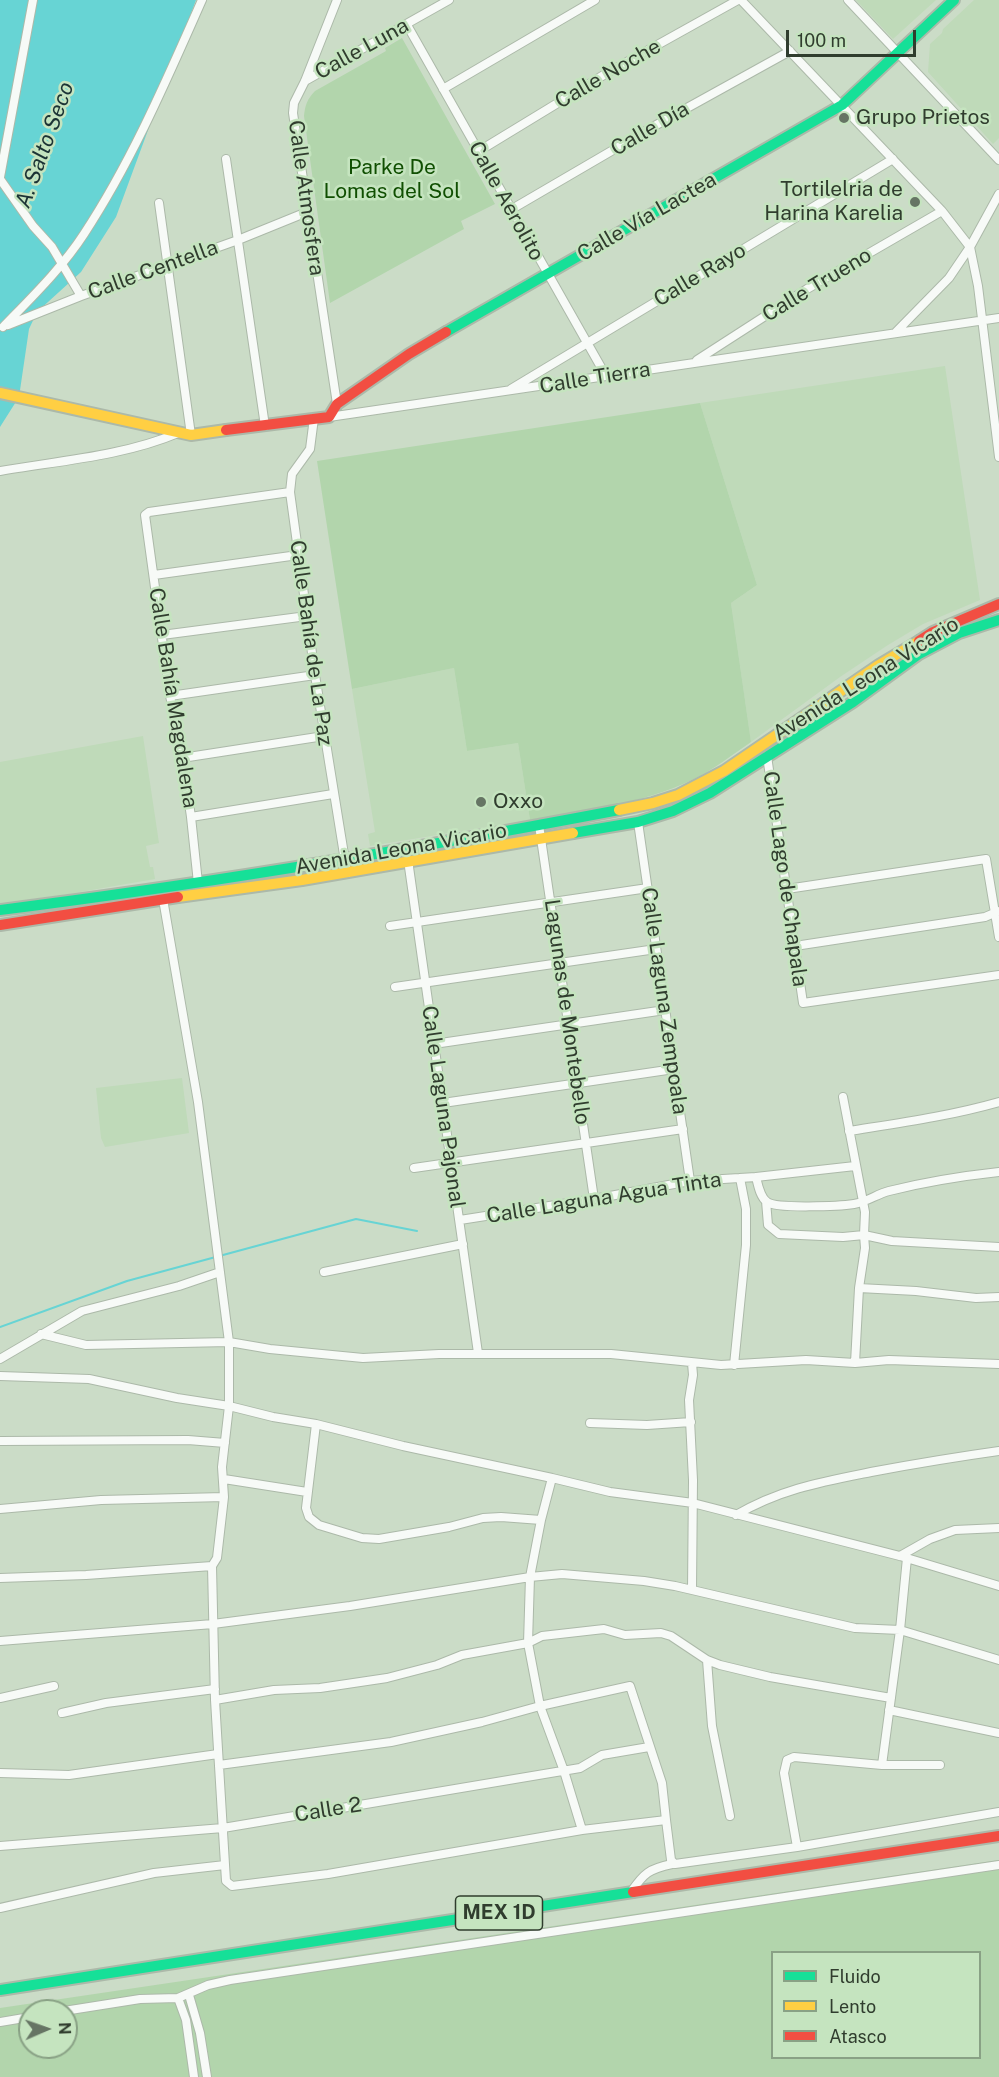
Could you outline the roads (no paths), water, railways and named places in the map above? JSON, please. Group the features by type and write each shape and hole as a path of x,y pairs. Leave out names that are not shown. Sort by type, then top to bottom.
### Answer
{"main road":[{"name":"Calle Vía Lactea","path":"329,417 337,404 410,354 842,105 954,0"},
{"name":"Calle Tierra","path":"0,393 191,435 329,417"},
{"name":"Avenida Leona Vicario","path":"0,910 198,883 345,859 635,808 678,795 724,771 879,665 933,632 999,604"},
{"name":"Avenida Leona Vicario","path":"0,925 347,873 638,822 694,802 853,702 919,654 959,633 999,620"},
{"name":"MEX 1D","path":"0,1990 999,1836"}],"street":[{"path":"33,0 0,178 62,263 81,296"},
{"path":"1,328 62,263 84,235 121,170 174,64 202,0"},
{"name":"Calle Atmosfera","path":"337,0 294,104 293,113 337,404"},
{"name":"Calle Luna","path":"305,81 449,0"},
{"path":"443,89 595,0"},
{"path":"740,0 942,211 970,247 982,320 999,457"},
{"name":"Calle Noche","path":"479,151 607,74 740,0"},
{"path":"848,0 999,160"},
{"name":"Calle Aerolito","path":"407,25 606,376"},
{"name":"Calle Día","path":"512,209 649,129 790,51"},
{"path":"226,159 265,426"},
{"name":"Calle Rayo","path":"507,391 893,159"},
{"path":"896,332 949,278 970,247 999,194"},
{"path":"159,203 191,435"},
{"name":"Calle Trueno","path":"694,362 807,289 942,211"},
{"name":"Calle Centella","path":"1,328 307,212"},
{"name":"Calle Tierra","path":"329,417 999,318"},
{"name":"Calle Bahía de La Paz","path":"314,418 310,449 292,474 290,492 324,736 347,873"},
{"path":"0,471 133,448 160,441 178,433"},
{"name":"Calle Bahía Magdalena","path":"198,883 191,817 180,741 170,696 145,515 149,512 290,492"},
{"path":"154,575 298,555"},
{"path":"162,635 307,616"},
{"path":"170,696 315,675"},
{"path":"182,758 324,736"},
{"name":"Calle Lago de Chapala","path":"767,756 803,1003 999,975"},
{"path":"191,817 333,794"},
{"name":"Calle Laguna Zempoala","path":"638,822 690,1181"},
{"name":"Lagunas de Montebello","path":"540,825 594,1199"},
{"path":"787,889 986,859 997,912 999,937"},
{"name":"Calle Laguna Pajonal","path":"408,861 478,1353"},
{"path":"390,926 648,888"},
{"path":"163,899 198,1101 228,1341 229,1406 222,1467 224,1497 217,1558 212,1566 215,1700 226,1881 232,1886 328,1874 582,1830 666,1820"},
{"path":"795,946 985,917 997,912"},
{"path":"395,987 656,949"},
{"path":"434,1044 665,1010"},
{"path":"443,1103 674,1069"},
{"path":"843,1097 855,1166 864,1201 865,1248 859,1288 855,1363"},
{"path":"849,1131 965,1112 999,1102"},
{"path":"414,1168 682,1129"},
{"name":"Calle Laguna Agua Tinta","path":"460,1220 690,1181 756,1177 855,1166"},
{"path":"756,1177 763,1198 777,1206 849,1204 887,1192 967,1175 999,1172"},
{"path":"734,1365 746,1245 746,1209 740,1178"},
{"path":"766,1201 768,1225 779,1234 843,1237 864,1235 892,1241 999,1247"},
{"path":"324,1272 463,1244"},
{"path":"0,1359 82,1311 169,1289 220,1272"},
{"path":"859,1288 916,1291 976,1298 999,1297"},
{"path":"40,1334 86,1345 228,1341 270,1349 363,1358 478,1353 611,1354 734,1365 806,1360 855,1363 889,1360 999,1364"},
{"path":"692,1363 693,1375 689,1400 693,1503 692,1590"},
{"path":"0,1376 89,1379 316,1424 403,1446 610,1492 693,1503 904,1557 999,1586"},
{"path":"590,1423 647,1425 691,1422"},
{"path":"316,1424 306,1508 309,1517 319,1525 362,1538 379,1539 449,1527 483,1518 541,1520"},
{"path":"0,1441 188,1440 225,1443"},
{"path":"736,1515 777,1494 803,1486 904,1466 999,1451"},
{"path":"552,1478 530,1577 528,1643 540,1706 564,1771 582,1830"},
{"path":"224,1479 307,1492"},
{"path":"0,1509 101,1500 224,1497"},
{"path":"904,1557 930,1539 955,1530 999,1528"},
{"path":"882,1765 900,1630 904,1557"},
{"path":"0,1578 86,1575 212,1566"},
{"path":"0,1641 213,1624 562,1574 644,1581 855,1628 900,1630 999,1660"},
{"path":"215,1700 274,1690 320,1688 387,1678 437,1665 462,1655 528,1643 542,1636 604,1629 625,1635 661,1633 671,1635 707,1660 720,1665 770,1677 891,1698"},
{"path":"707,1660 712,1726 730,1816"},
{"path":"0,1698 54,1686"},
{"path":"219,1765 391,1742 630,1686 662,1783 672,1864"},
{"path":"62,1713 106,1703 215,1689"},
{"path":"889,1710 999,1733"},
{"name":"Calle 2","path":"0,1846 223,1828 564,1771 588,1765 602,1755 650,1747"},
{"path":"0,1773 69,1775 218,1754"},
{"path":"797,1847 784,1773 787,1761 794,1757 882,1765 940,1765"},
{"path":"630,1892 646,1872 672,1864 797,1847 999,1812"},
{"path":"0,1908 154,1873 225,1865"},
{"path":"78,2009 140,1999 178,1998 230,1980 999,1865"},
{"path":"189,1995 200,2032 207,2077"},
{"path":"178,1998 186,2020 194,2077"},
{"path":"0,2022 18,2019"}],"water":[{"name":"A. Salto Seco","path":"0,0 196,0 116,217 81,272 37,312 29,329 19,397 0,427"}],"waterway":[{"path":"0,1327 127,1281 356,1219 417,1231"}],"place":[{"name":"Grupo Prietos","path":"844,118"},
{"name":"Tortilelria de Harina Karelia","path":"915,202"},
{"name":"Oxxo","path":"481,802"}],"park label":[{"name":"Parke De Lomas del Sol","path":"392,180"}]}
